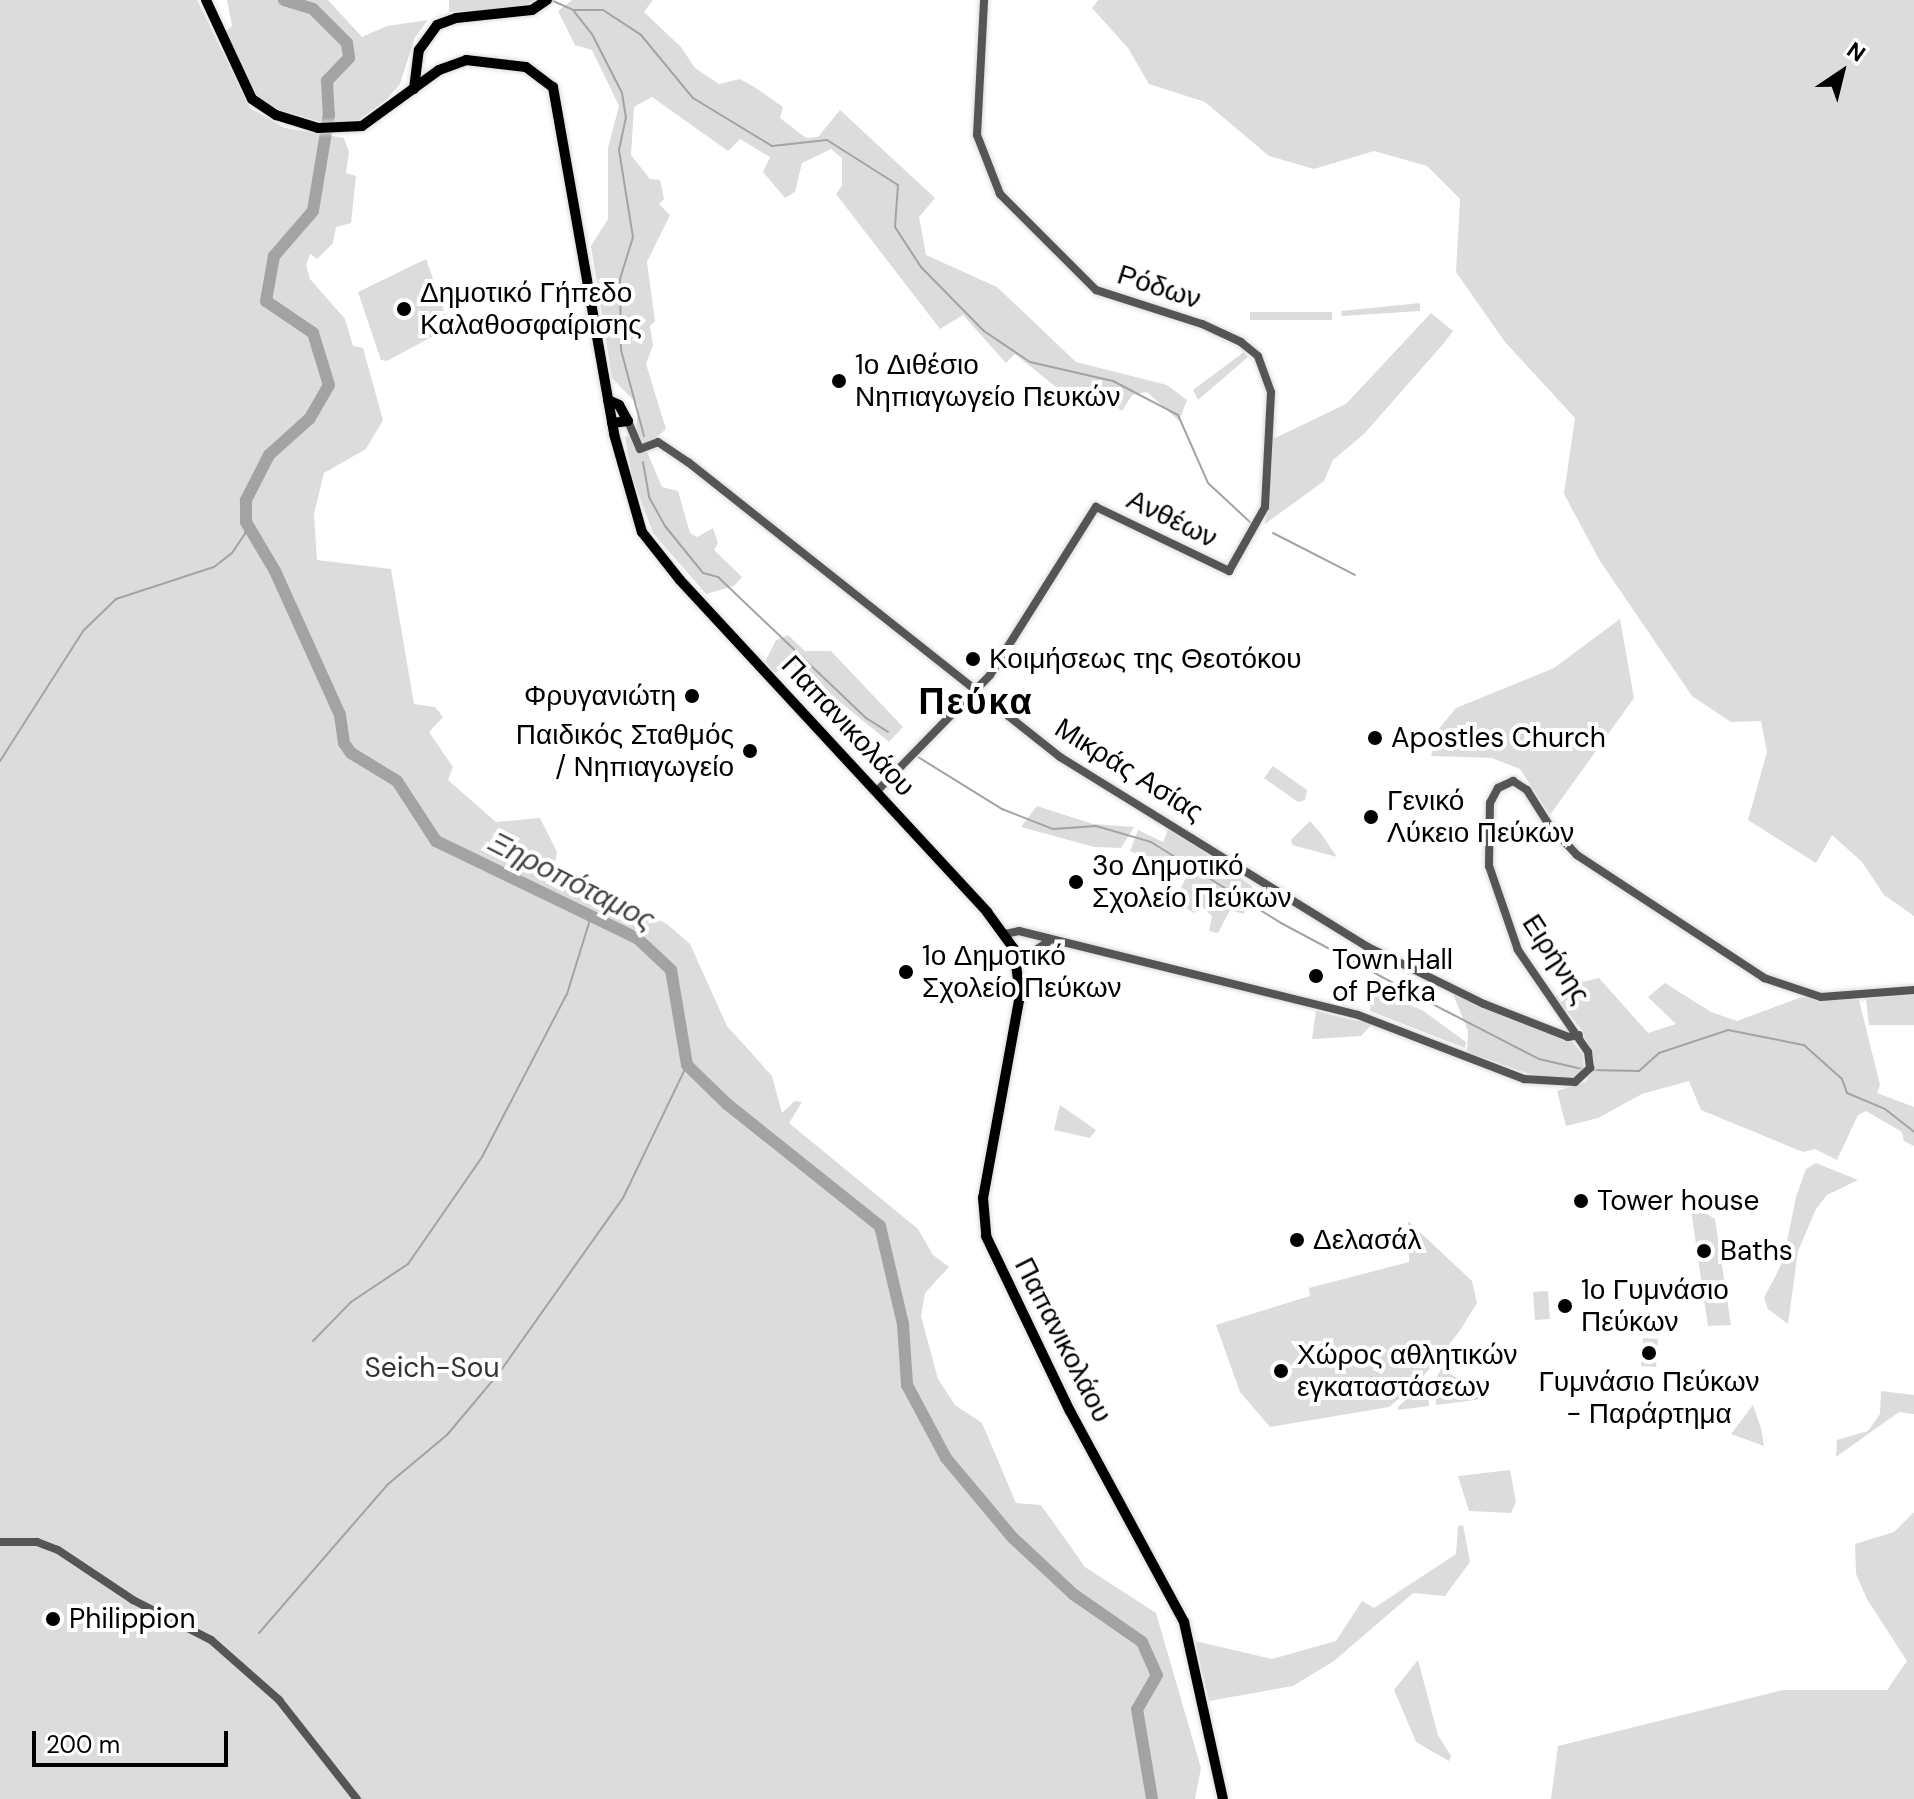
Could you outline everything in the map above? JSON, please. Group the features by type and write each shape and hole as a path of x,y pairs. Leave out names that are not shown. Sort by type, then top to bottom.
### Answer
{"main road":[{"name":"Παπανικολάου","path":"206,0 250,96 271,113 303,124 336,130 368,123 443,67 478,59 532,69 553,87 627,494 652,549 1005,934 1018,962 1019,1000 983,1198 986,1236 1070,1411 1182,1616 1197,1664 1223,1799"},
{"path":"414,89 419,50 437,25 456,18 521,12 546,2"},
{"path":"608,400 623,410 628,421"},
{"path":"611,418 623,410"},
{"path":"611,418 628,421"}],"street":[{"name":"Ρόδων","path":"984,0 977,135 985,164 1008,206 1096,290 1153,304 1238,340 1255,353 1267,372 1271,408 1265,512 1229,571"},
{"name":"Μικράς Ασίας","path":"628,421 641,449 658,442 1060,757 1366,946 1495,1008 1566,1036 1579,1035"},
{"name":"Ανθέων","path":"978,690 1087,528 1096,507 1229,571"},
{"path":"876,792 978,690"},
{"name":"Ειρήνης","path":"1005,934 1021,931 1364,1017 1524,1079 1561,1085 1588,1072 1579,1035 1526,963 1499,906 1488,859 1487,818 1495,791 1508,782 1525,788 1577,855 1764,978 1821,997 1914,990"},
{"name":"Ειρήνης","path":"1005,934 1364,1017"},
{"path":"1018,962 1048,942"},
{"path":"0,1542 37,1542 58,1550 133,1600 211,1640 273,1693 357,1799"}],"green space":[{"name":"Seich-Sou","path":"0,0 197,0 250,108 285,128 344,138 349,152 346,173 356,176 351,223 336,227 333,243 317,259 310,254 306,265 310,279 345,319 353,346 363,348 383,420 366,449 324,473 314,514 317,560 391,569 414,704 435,707 443,717 429,732 453,767 448,780 496,822 540,818 557,852 552,880 593,901 628,906 667,924 690,944 727,1026 772,1076 782,1113 795,1101 802,1102 789,1123 918,1229 933,1255 949,1267 925,1293 921,1316 938,1379 955,1405 982,1423 1016,1503 1041,1505 1085,1567 1156,1613 1201,1768 1195,1799 0,1799"},
{"path":"227,0 328,0 362,37 387,26 428,20 415,37 400,84 386,100 358,120 326,123 279,110 253,95 226,31 232,26"},
{"path":"449,0 535,0 522,7 449,12"},
{"path":"572,0 653,0 644,12 681,47 695,68 719,84 740,79 756,88 783,107 780,118 806,138 818,137 840,110 935,198 919,217 926,255 997,287 1076,362 1167,385 1187,400 1179,421 1147,392 1132,395 1122,411 1098,391 1072,388 1062,392 1015,354 1006,363 963,315 940,329 836,194 842,186 842,158 831,149 802,163 795,192 785,198 763,172 770,157 740,139 728,151 652,97 634,107 631,155 650,179 660,180 664,199 659,204 670,215 647,262 655,321 650,326 653,345 646,364 666,429 645,447 662,487 678,491 690,533 697,537 713,528 718,543 714,550 742,577 734,586 706,594 653,533 632,477 625,437 636,434 638,405 612,378 591,246 608,219 608,148 619,106 592,50 575,45 558,11"},
{"path":"1098,0 1914,0 1914,916 1884,895 1862,862 1832,835 1816,863 1748,820 1767,752 1761,721 1731,722 1692,696 1600,561 1564,494 1575,418 1505,342 1456,272 1460,199 1427,166 1374,151 1314,169 1269,156 1205,102 1149,84 1128,48 1092,8"},
{"name":"Δημοτικό Γήπεδο Καλαθοσφαίρισης","path":"426,259 450,327 387,361 381,360 358,292"},
{"path":"1420,303 1420,311 1342,316 1341,311"},
{"path":"1250,312 1332,312 1332,320 1250,320"},
{"path":"1431,313 1453,331 1444,343 1364,434 1333,460 1324,481 1265,524 1271,440 1346,404"},
{"path":"1244,352 1248,357 1198,400 1193,390"},
{"path":"1620,619 1634,698 1550,815 1520,769 1492,758 1431,756 1438,730 1456,708 1554,668"},
{"path":"788,635 805,651 831,651 903,727 889,742 791,662 775,673 765,662 776,640"},
{"path":"1273,766 1307,790 1305,800 1298,802 1264,778"},
{"path":"1037,806 1093,824 1134,827 1121,848 1094,847 1021,827"},
{"path":"1310,821 1337,857 1292,845 1291,840"},
{"path":"1169,827 1252,886 1244,914 1230,910 1218,933 1209,931 1212,916 1201,906 1194,913 1174,901 1188,874 1130,851 1138,830 1163,842"},
{"path":"1599,978 1648,1033 1676,1024 1648,997 1665,983 1711,1012 1737,1021 1802,997 1859,1000 1880,1085 1877,1093 1914,1107 1914,1146 1904,1141 1902,1132 1866,1111 1858,1115 1837,1160 1815,1149 1803,1152 1701,1110 1689,1081 1642,1094 1598,1118 1566,1126 1557,1091 1586,1082 1594,1059 1582,1030 1555,997 1570,985"},
{"path":"1453,994 1573,1043 1583,1055 1584,1070 1572,1078 1544,1079 1467,1052 1468,1031"},
{"path":"1914,994 1914,1025 1869,1025 1866,999"},
{"path":"1371,995 1384,995 1422,1010 1466,1042 1465,1048 1370,1011"},
{"path":"1316,1011 1373,1023 1361,1036 1312,1039"},
{"path":"1060,1105 1096,1130 1090,1138 1054,1130"},
{"path":"1816,1163 1858,1180 1827,1195 1816,1209 1798,1251 1788,1324 1768,1309 1764,1298 1783,1261 1796,1197 1806,1169"},
{"path":"1690,1203 1715,1219 1731,1325 1708,1326"},
{"path":"1408,1221 1472,1281 1477,1303 1459,1332 1417,1384 1389,1407 1270,1427 1240,1392 1216,1325 1310,1296 1309,1288 1409,1262"},
{"path":"1548,1291 1550,1319 1535,1320 1533,1292"},
{"path":"1643,1338 1658,1339 1656,1367 1641,1366"},
{"path":"1442,1368 1470,1387 1467,1393 1483,1399 1436,1405 1434,1381"},
{"path":"1427,1381 1429,1406 1398,1410 1398,1407"},
{"path":"1881,1391 1914,1395 1914,1414 1899,1412 1836,1457 1837,1440 1868,1431 1880,1414"},
{"path":"1753,1405 1761,1428 1764,1446 1731,1434"},
{"path":"1510,1470 1516,1502 1511,1513 1469,1511 1458,1476"},
{"path":"1914,1512 1914,1799 1551,1799 1558,1746 1783,1690 1887,1690 1907,1661 1867,1599 1856,1574 1855,1544 1894,1532"},
{"path":"1463,1525 1470,1562 1445,1596 1413,1593 1334,1661 1293,1686 1209,1701 1195,1641 1272,1659 1336,1641 1362,1601 1374,1608 1456,1554 1458,1526"},
{"path":"1418,1660 1438,1735 1451,1756 1449,1761 1416,1742 1394,1690"}],"waterway":[{"name":"Ξηροπόταμος","path":"284,0 313,9 347,43 349,58 327,81 329,114 313,211 274,256 266,301 313,333 329,385 309,419 269,455 246,500 246,522 275,571 340,715 344,743 351,753 397,781 436,841 637,938 671,970 687,1065 727,1104 880,1226 903,1324 907,1385 946,1458 1013,1538 1073,1594 1142,1642 1157,1675 1137,1709 1152,1799"},
{"path":"553,1 573,10 592,34 622,93 626,117 619,150 633,237 620,279 621,350 644,436"},
{"path":"573,10 603,10 641,35 693,98 772,146 827,140 898,185 895,227 921,267 984,331 1030,362 1113,381 1178,415 1208,483 1251,523"},
{"path":"643,462 649,497 665,526 703,573 718,577 866,718 888,732"},
{"path":"0,761 83,631 116,599 214,567 232,553 245,534 246,522"},
{"path":"1273,533 1355,575"},
{"path":"918,757 1002,809 1053,829 1096,826 1151,842 1281,923 1446,1011 1539,1059 1582,1069"},
{"path":"313,1341 351,1302 408,1264 482,1157 567,994 592,913"},
{"path":"1592,1070 1639,1071 1659,1053 1728,1030 1804,1045 1842,1079 1847,1093 1885,1109 1914,1132"},
{"path":"259,1633 387,1485 447,1435 499,1373 623,1198 687,1065"}],"place":[{"name":"Δημοτικό Γήπεδο Καλαθοσφαίρισης","path":"404,309"},
{"name":"1ο Διθέσιο Νηπιαγωγείο Πευκών","path":"839,381"},
{"name":"Κοιμήσεως της Θεοτόκου","path":"973,659"},
{"name":"Φρυγανιώτη","path":"692,696"},
{"name":"Apostles Church","path":"1375,738"},
{"name":"Παιδικός Σταθμός / Νηπιαγωγείο","path":"750,751"},
{"name":"Γενικό Λύκειο Πεύκων","path":"1371,817"},
{"name":"3ο Δημοτικό Σχολείο Πεύκων","path":"1076,882"},
{"name":"1ο Δημοτικό Σχολείο Πεύκων","path":"906,972"},
{"name":"Town Hall of Pefka","path":"1316,976"},
{"name":"Tower house","path":"1581,1201"},
{"name":"Δελασάλ","path":"1297,1240"},
{"name":"Baths","path":"1704,1251"},
{"name":"1ο Γυμνάσιο Πεύκων","path":"1565,1306"},
{"name":"Γυμνάσιο Πεύκων - Παράρτημα","path":"1649,1353"},
{"name":"Χώρος αθλητικών εγκαταστάσεων","path":"1281,1371"},
{"name":"Philippion","path":"53,1619"}],"district":[{"name":"Πεύκα","path":"976,702"}]}
